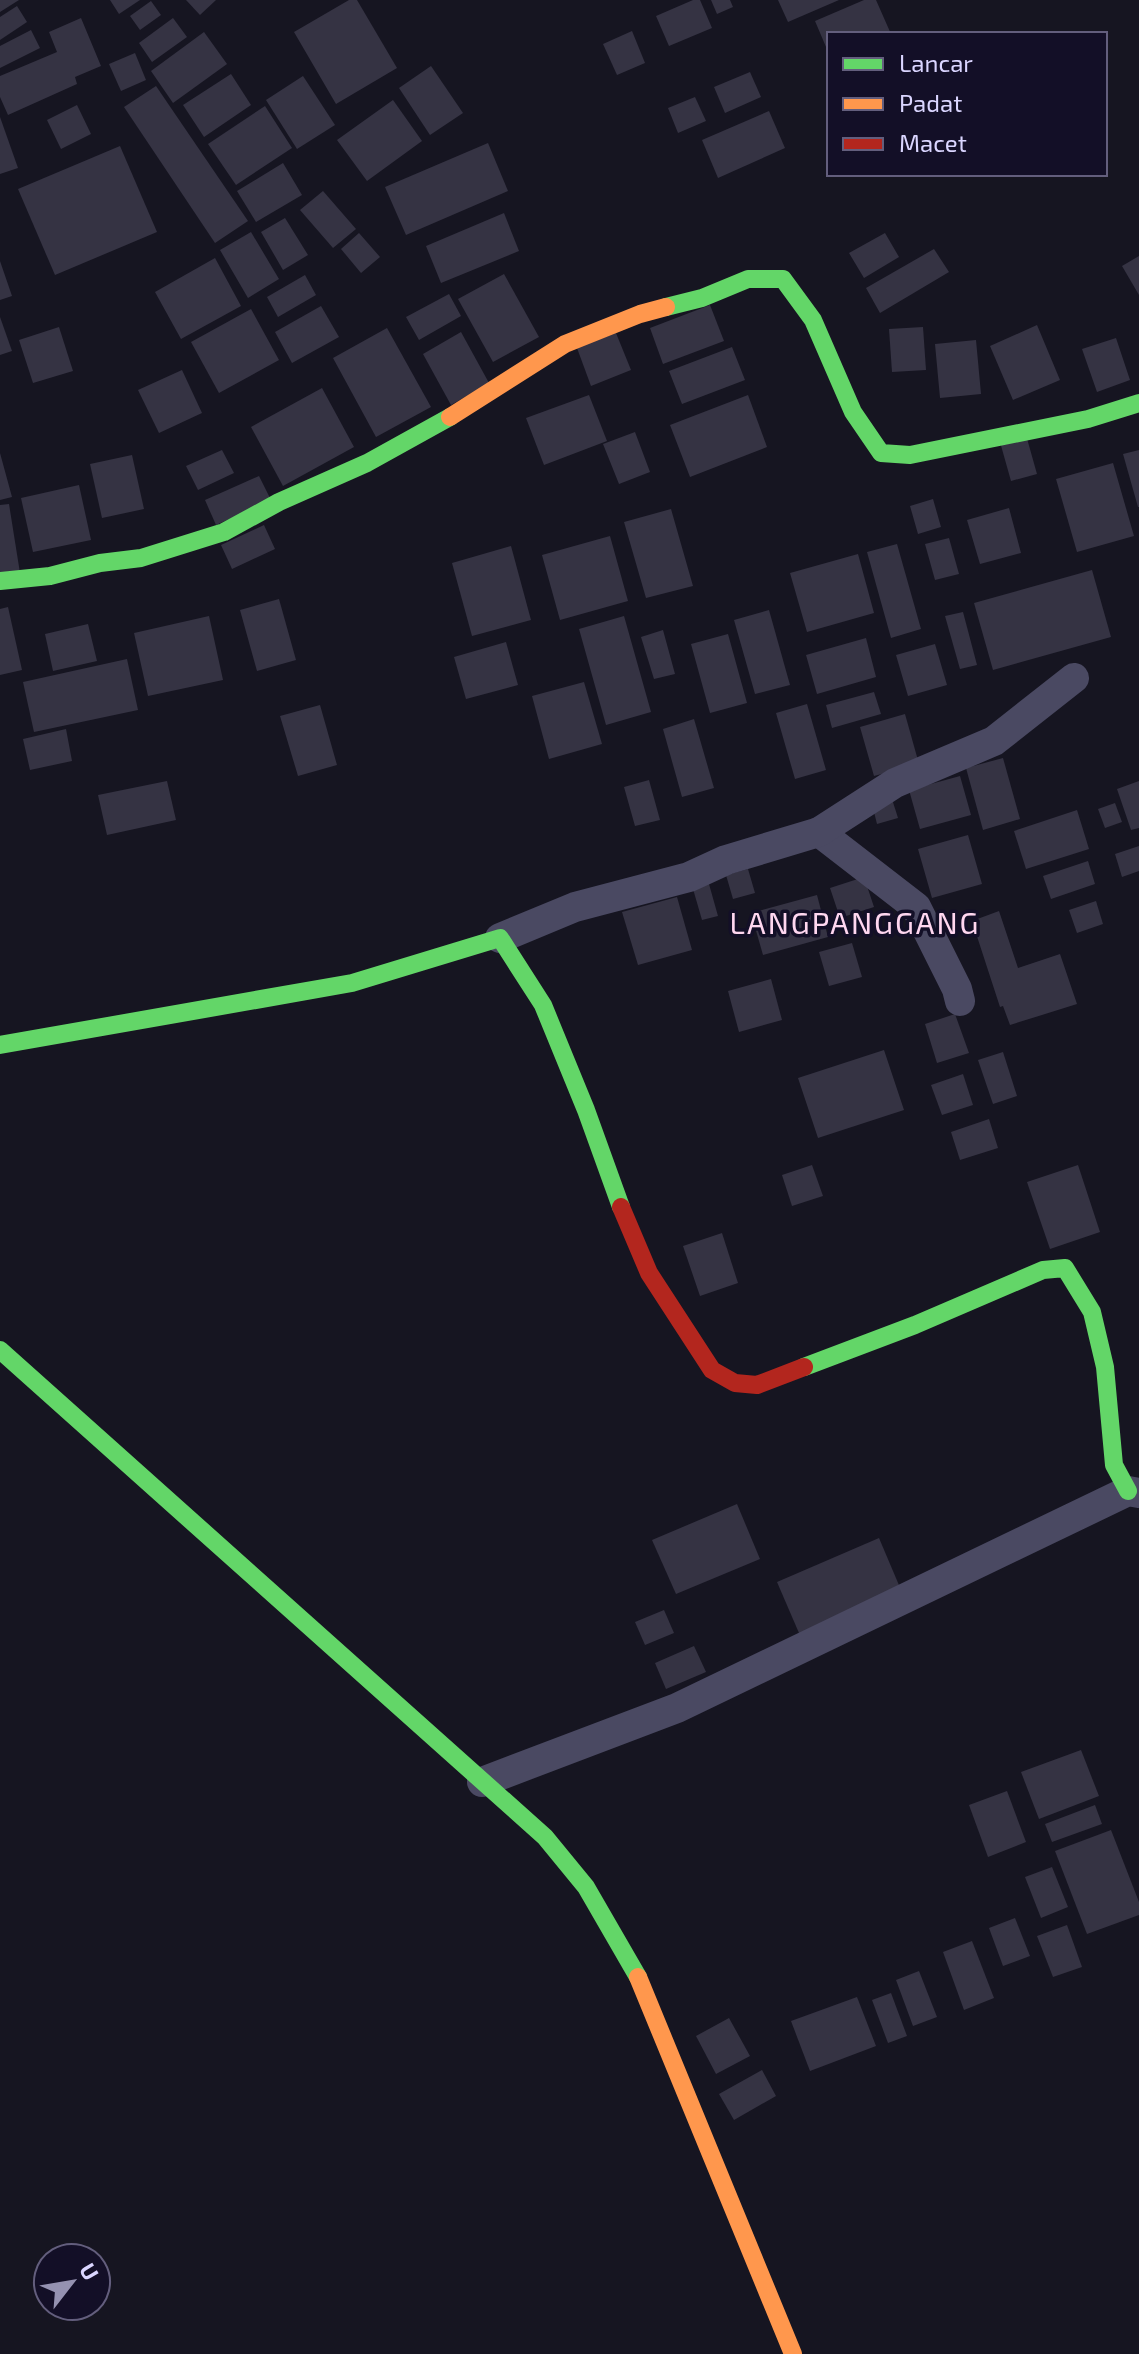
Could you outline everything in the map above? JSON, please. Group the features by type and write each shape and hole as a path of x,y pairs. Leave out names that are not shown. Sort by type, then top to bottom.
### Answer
{"street":[{"path":"0,581 50,576 100,563 141,558 224,532 279,502 421,435 565,344 640,314 702,298 748,279 783,279 813,320 853,412 881,453 910,455 1088,419 1139,403"},
{"path":"0,1045 352,983 500,938 575,907 689,877 726,860 819,832 895,783 994,741 1074,678"},
{"path":"819,832 916,907 960,1001"},
{"path":"482,1782 677,1708 1134,1492 1114,1465 1105,1367 1092,1312 1065,1268 1043,1270 915,1325 757,1385 735,1383 712,1370 649,1273 543,1005 500,938"},
{"path":"0,1350 545,1837 586,1887 637,1975 793,2354"}],"building":[{"path":"0,0 19,0 0,12"},
{"path":"110,0 140,0 119,14"},
{"path":"186,0 216,0 200,15"},
{"path":"349,0 357,0 397,68 336,104 294,32"},
{"path":"700,0 712,28 669,46 656,16"},
{"path":"711,0 730,0 733,7 717,14"},
{"path":"778,0 839,0 788,22"},
{"path":"864,0 876,0 890,32 827,32 827,49 815,21"},
{"path":"151,1 161,15 140,30 130,16"},
{"path":"17,6 27,22 0,40 0,17"},
{"path":"81,18 101,66 75,77 77,84 8,115 0,97 0,76 57,52 49,32"},
{"path":"173,18 187,37 152,62 139,43"},
{"path":"31,30 40,48 0,68 0,46"},
{"path":"632,31 645,63 617,75 603,44"},
{"path":"204,32 227,64 173,103 151,71"},
{"path":"135,53 146,80 121,91 109,64"},
{"path":"431,66 463,113 430,135 399,88"},
{"path":"750,72 761,97 725,113 714,87"},
{"path":"231,74 251,105 204,137 183,105"},
{"path":"303,76 335,125 297,149 266,100"},
{"path":"156,86 248,221 215,243 124,107"},
{"path":"695,97 706,121 678,133 668,108"},
{"path":"393,100 422,141 367,181 337,140"},
{"path":"77,105 91,134 61,149 47,120"},
{"path":"265,106 292,148 236,185 208,144"},
{"path":"769,111 785,148 718,178 702,140"},
{"path":"0,117 18,168 0,174"},
{"path":"488,143 508,191 406,235 385,187"},
{"path":"120,146 157,232 55,275 18,189"},
{"path":"283,163 302,195 256,222 237,191"},
{"path":"323,191 356,229 333,248 300,210"},
{"path":"504,213 519,251 441,283 426,246"},
{"path":"285,218 308,255 283,270 261,232"},
{"path":"251,232 279,279 248,298 220,250"},
{"path":"359,233 380,257 361,273 341,249"},
{"path":"885,233 899,257 864,278 849,253"},
{"path":"934,249 949,272 880,313 866,288"},
{"path":"1139,256 1139,295 1122,266"},
{"path":"215,258 241,306 181,339 155,292"},
{"path":"0,261 12,296 0,300"},
{"path":"504,274 539,337 493,362 458,299"},
{"path":"305,275 316,295 278,317 267,297"},
{"path":"449,294 461,316 419,340 406,317"},
{"path":"710,305 724,341 663,364 650,328"},
{"path":"321,306 339,337 292,363 275,332"},
{"path":"251,309 279,360 219,393 191,342"},
{"path":"0,317 12,351 0,355"},
{"path":"1037,325 1060,380 1013,400 990,346"},
{"path":"59,327 73,371 33,383 19,340"},
{"path":"923,327 926,370 892,372 889,329"},
{"path":"387,328 431,407 376,437 333,358"},
{"path":"461,332 489,383 451,405 423,354"},
{"path":"616,333 631,370 591,386 577,348"},
{"path":"1116,338 1130,380 1097,392 1082,349"},
{"path":"976,340 981,394 940,398 935,344"},
{"path":"732,347 745,380 682,404 669,371"},
{"path":"182,370 202,413 159,433 138,390"},
{"path":"322,388 354,447 283,486 251,427"},
{"path":"589,395 607,441 544,465 526,418"},
{"path":"748,395 767,447 690,477 670,425"},
{"path":"635,432 650,472 619,484 603,444"},
{"path":"1026,435 1037,474 1011,481 1000,442"},
{"path":"222,450 234,473 198,490 186,466"},
{"path":"1139,450 1139,507 1138,507 1123,454"},
{"path":"0,453 12,497 0,500"},
{"path":"132,455 144,509 102,518 90,464"},
{"path":"1113,463 1134,536 1077,552 1056,479"},
{"path":"259,476 271,500 216,525 205,500"},
{"path":"79,485 91,540 33,552 21,498"},
{"path":"933,499 941,527 918,534 910,506"},
{"path":"9,504 20,573 0,576 0,505"},
{"path":"1009,508 1021,553 980,564 967,520"},
{"path":"671,509 693,586 646,598 624,522"},
{"path":"264,525 275,549 232,569 221,545"},
{"path":"610,536 628,601 560,620 542,555"},
{"path":"949,538 959,574 935,580 925,544"},
{"path":"897,544 921,629 891,638 867,552"},
{"path":"511,546 531,620 472,636 452,563"},
{"path":"858,554 874,613 807,632 790,573"},
{"path":"1092,570 1111,637 993,670 974,603"},
{"path":"279,599 296,660 257,671 240,610"},
{"path":"8,607 22,670 0,675 0,609"},
{"path":"769,610 790,685 755,694 734,620"},
{"path":"963,612 977,665 960,669 945,616"},
{"path":"209,616 223,680 148,696 134,633"},
{"path":"624,616 651,712 606,725 579,629"},
{"path":"88,624 97,661 53,671 45,634"},
{"path":"663,630 675,674 654,679 641,637"},
{"path":"728,634 747,703 710,713 691,644"},
{"path":"866,638 876,677 817,694 806,655"},
{"path":"506,642 518,685 466,699 454,657"},
{"path":"935,644 947,685 908,696 896,655"},
{"path":"127,659 138,710 34,732 23,682"},
{"path":"584,682 602,744 549,759 532,696"},
{"path":"874,692 881,714 832,728 826,705"},
{"path":"807,704 826,770 795,779 776,713"},
{"path":"320,705 337,765 298,776 280,716"},
{"path":"905,714 919,764 874,776 860,727"},
{"path":"694,719 714,788 682,797 663,729"},
{"path":"66,729 72,761 30,770 23,739"},
{"path":"1003,758 1020,819 983,830 966,768"},
{"path":"960,776 971,815 920,829 909,790"},
{"path":"649,780 660,820 635,826 624,787"},
{"path":"167,781 176,820 107,835 98,795"},
{"path":"1139,781 1139,828 1131,830 1117,789"},
{"path":"892,799 898,818 877,824 872,804"},
{"path":"1115,803 1122,822 1105,828 1098,809"},
{"path":"1077,810 1089,849 1026,869 1014,831"},
{"path":"968,835 982,884 932,898 918,849"},
{"path":"1139,846 1139,871 1122,877 1115,854"},
{"path":"1088,861 1095,884 1051,899 1043,876"},
{"path":"748,869 755,893 733,899 726,875"},
{"path":"707,877 718,916 702,920 691,882"},
{"path":"864,877 874,907 840,918 830,888"},
{"path":"817,895 828,937 763,955 751,913"},
{"path":"677,897 692,950 638,965 622,912"},
{"path":"1096,901 1103,924 1077,933 1069,910"},
{"path":"999,911 1018,968 1060,954 1077,1004 1010,1025 1003,1006 1000,1007 972,921"},
{"path":"852,943 862,977 829,986 819,952"},
{"path":"771,979 782,1020 739,1032 728,991"},
{"path":"955,1014 969,1053 937,1063 925,1024"},
{"path":"884,1050 904,1110 818,1138 798,1078"},
{"path":"1003,1052 1017,1096 993,1104 978,1060"},
{"path":"963,1074 973,1105 942,1115 931,1085"},
{"path":"989,1119 998,1148 960,1160 951,1132"},
{"path":"812,1165 823,1196 792,1206 782,1175"},
{"path":"1078,1165 1100,1232 1050,1249 1027,1182"},
{"path":"722,1233 738,1283 700,1296 683,1246"},
{"path":"737,1504 760,1559 676,1594 652,1540"},
{"path":"879,1538 904,1597 802,1640 777,1582"},
{"path":"664,1610 674,1633 645,1645 635,1622"},
{"path":"694,1646 706,1672 666,1689 655,1663"},
{"path":"1081,1750 1099,1796 1039,1819 1021,1772"},
{"path":"1007,1791 1026,1842 988,1857 969,1805"},
{"path":"1095,1805 1102,1824 1052,1842 1045,1824"},
{"path":"1111,1830 1139,1902 1139,1915 1087,1934 1055,1851"},
{"path":"1052,1867 1068,1907 1041,1918 1025,1877"},
{"path":"1015,1918 1030,1956 1003,1966 989,1928"},
{"path":"1067,1925 1082,1967 1053,1977 1037,1936"},
{"path":"972,1941 994,1998 964,2010 943,1952"},
{"path":"919,1971 937,2017 913,2026 896,1980"},
{"path":"891,1993 907,2036 888,2043 872,2000"},
{"path":"857,1997 876,2046 810,2071 791,2021"},
{"path":"729,2018 750,2056 716,2074 696,2036"},
{"path":"762,2070 776,2096 734,2120 719,2094"}],"traffic: fast":[{"path":"666,307 702,298 748,279 783,279 813,320 853,412 881,453 910,455 1088,419 1139,403"},
{"path":"0,581 50,576 100,563 141,558 224,532 279,502 367,463 450,417"},
{"path":"0,1045 352,983 500,938 543,1005 621,1207"},
{"path":"804,1367 915,1325 1043,1270 1065,1268 1092,1312 1105,1367 1114,1465 1128,1491"},
{"path":"0,1350 545,1837 586,1887 638,1977"}],"traffic: slow":[{"path":"450,417 565,344 666,307"},
{"path":"638,1977 793,2354"}],"traffic: jam":[{"path":"621,1207 649,1273 712,1370 735,1383 757,1385 804,1367"}],"district":[{"name":"LANGPANGGANG","path":"855,922"}]}
